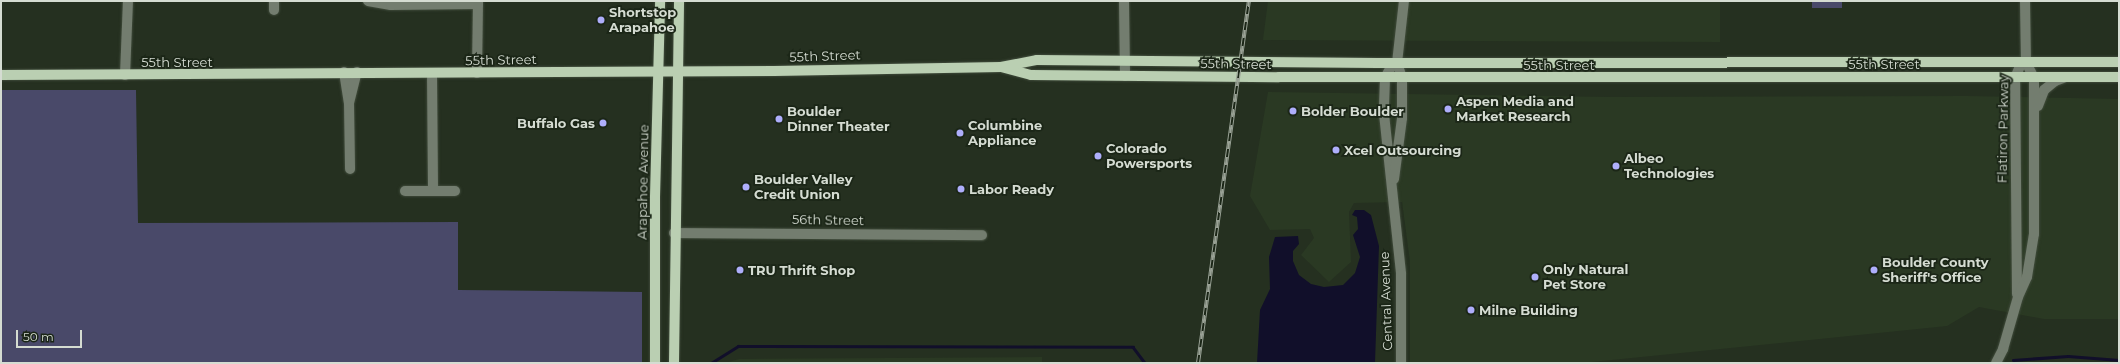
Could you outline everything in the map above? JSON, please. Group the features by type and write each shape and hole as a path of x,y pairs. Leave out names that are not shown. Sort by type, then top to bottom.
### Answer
{"main road":[{"name":"Arapahoe Avenue","path":"655,363 655,197 660,1"},
{"path":"674,363 674,233 679,72 679,1"},
{"name":"55th Street","path":"1,75 344,72 679,72 1001,67 1037,60 1397,63 2119,62"},
{"name":"55th Street","path":"1001,67 1031,75 1125,76 1385,78 2119,77"}],"street":[{"path":"126,75 128,1"},
{"path":"368,1 391,3 478,3 477,73"},
{"path":"1124,1 1125,76"},
{"name":"Central Avenue","path":"1393,190 1400,139 1402,78 1397,63 1404,1"},
{"path":"2025,1 2026,62"},
{"name":"Flatiron Parkway","path":"1996,363 2010,330 2018,297 2026,277 2034,234 2034,78 2026,62 2020,66 2015,78 2018,297"},
{"path":"1385,78 1391,67 1397,63"},
{"path":"344,72 349,103 350,169"},
{"path":"349,103 357,72"},
{"path":"432,73 433,191"},
{"name":"Central Avenue","path":"1385,78 1385,122 1401,274 1401,363"},
{"path":"2035,124 2039,101 2044,91 2055,81 2066,78"},
{"path":"405,191 455,191"},
{"name":"56th Street","path":"674,233 982,235"}],"shaded area":[{"path":"1268,1 1720,1 1720,42 1263,40"},
{"path":"1812,1 1842,1 1842,8 1812,8"},
{"path":"1,90 136,90 138,223 458,222 458,290 642,292 642,363 1,363"},
{"path":"1268,92 1612,97 1966,96 2119,99 2119,319 2044,319 1979,307 1947,326 1582,363 1410,363 1410,261 1402,202 1354,203 1349,212 1351,262 1329,282 1301,255 1314,238 1310,229 1270,230 1250,196"},
{"path":"1355,210 1364,210 1371,215 1379,246 1375,363 1257,363 1260,310 1270,289 1269,257 1275,237 1298,236 1299,244 1293,251 1293,261 1299,275 1311,284 1324,287 1343,285 1355,273 1360,257 1353,235 1358,229 1357,217 1352,215"},
{"path":"1042,357 1042,363 725,363 739,359"}],"waterway":[{"path":"711,363 738,346 1133,347 1145,363"},
{"path":"2013,360 2068,356 2119,360"},
{"path":"1972,363 1977,363"}],"railway":[{"path":"1198,363 1249,1"}],"place":[{"name":"Shortstop Arapahoe","path":"601,20"},
{"name":"Aspen Media and Market Research","path":"1448,109"},
{"name":"Bolder Boulder","path":"1293,111"},
{"name":"Boulder Dinner Theater","path":"779,119"},
{"name":"Buffalo Gas","path":"603,123"},
{"name":"Columbine Appliance","path":"960,133"},
{"name":"Xcel Outsourcing","path":"1336,150"},
{"name":"Colorado Powersports","path":"1098,156"},
{"name":"Albeo Technologies","path":"1616,166"},
{"name":"Boulder Valley Credit Union","path":"746,187"},
{"name":"Labor Ready","path":"961,189"},
{"name":"TRU Thrift Shop","path":"740,270"},
{"name":"Boulder County Sheriff's Office","path":"1874,270"},
{"name":"Only Natural Pet Store","path":"1535,277"},
{"name":"Milne Building","path":"1471,310"}]}
